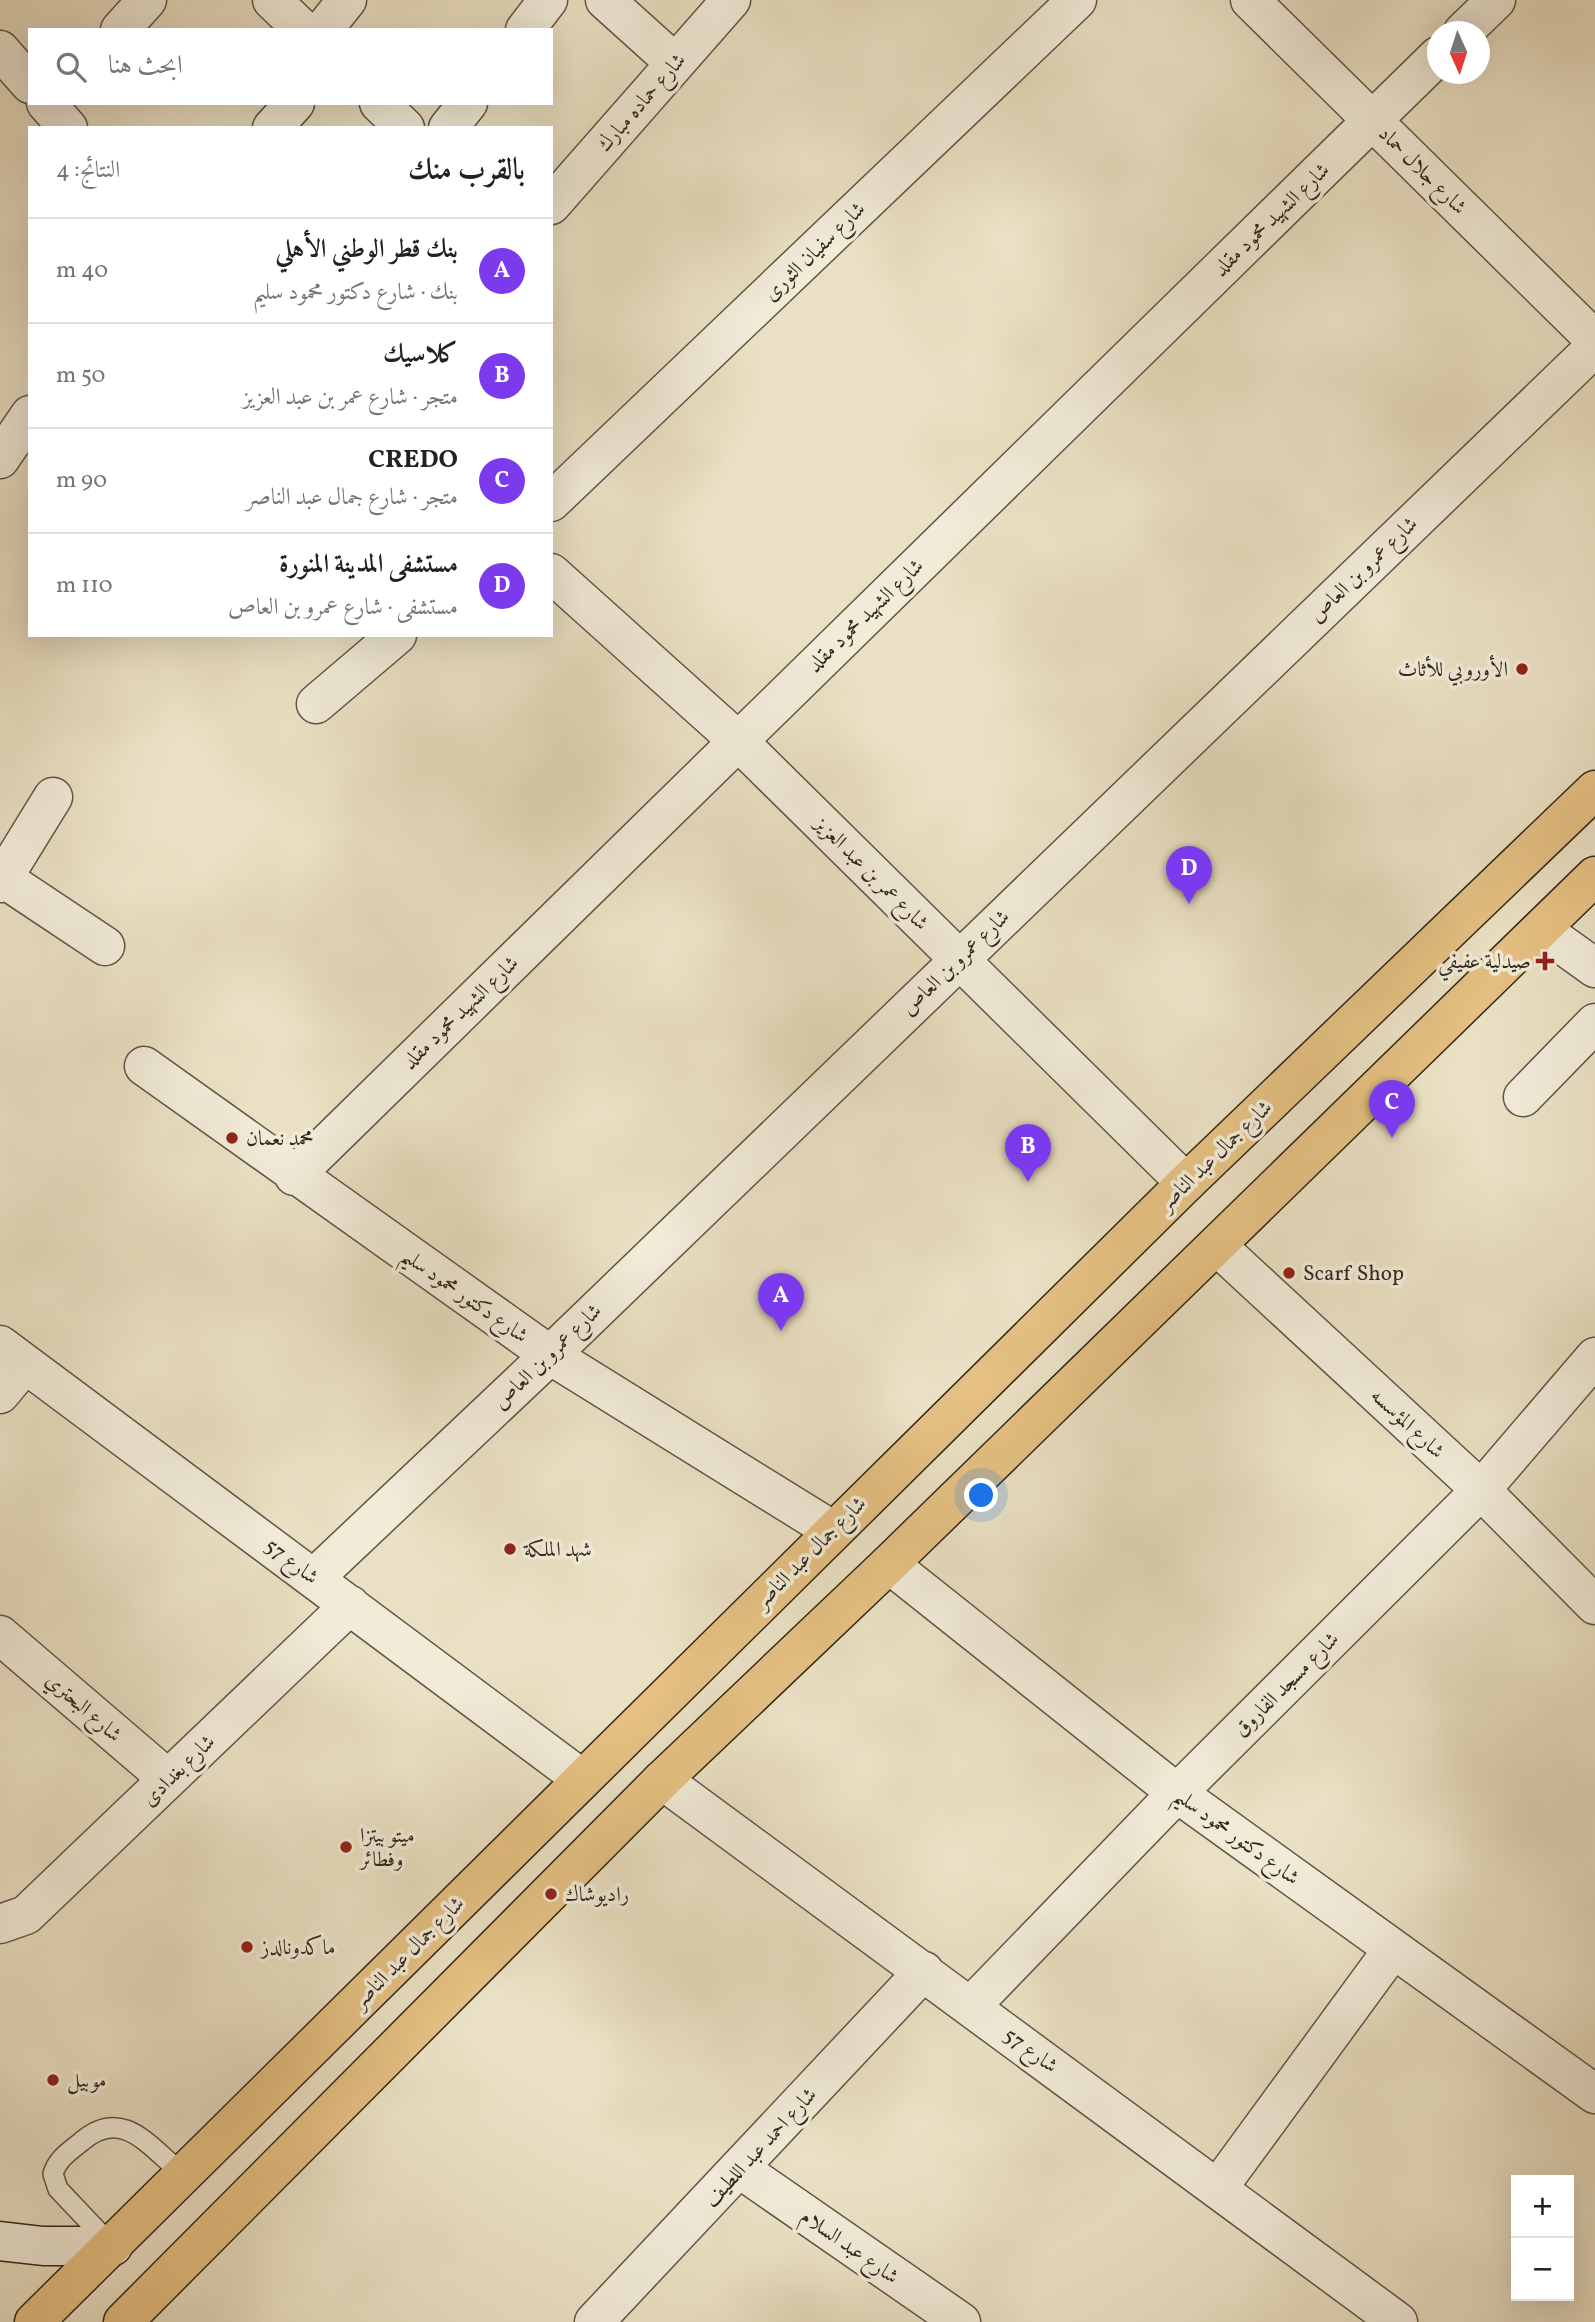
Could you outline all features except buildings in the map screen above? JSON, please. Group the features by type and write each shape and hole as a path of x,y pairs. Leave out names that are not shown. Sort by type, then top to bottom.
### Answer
{"main road":[{"name":"شارع جمال عبد الناصر","path":"34,2322 1186,1182 1595,790"},
{"path":"123,2322 662,1780 889,1564 1595,876"}],"street":[{"path":"122,28 147,0"},
{"path":"272,0 301,28"},
{"path":"325,28 347,0"},
{"path":"527,28 548,0"},
{"path":"605,0 675,63"},
{"name":"شارع حماده مبارك","path":"553,203 731,0"},
{"name":"شارع سفيان الثورى","path":"553,500 1077,0"},
{"name":"شارع جلال حماد","path":"1250,0 1595,340"},
{"path":"1474,21 1496,0"},
{"path":"0,50 28,81"},
{"name":"شارع الشهيد محمود مقلد","path":"294,1176 1427,66"},
{"path":"274,126 293,105"},
{"path":"382,105 403,126"},
{"path":"450,126 466,105"},
{"name":"شارع عمرو بن العاص","path":"314,1577 550,1354 1595,347"},
{"path":"2,450 28,418"},
{"name":"شارع عمر بن عبد العزيز","path":"553,575 737,740 1186,1182"},
{"path":"316,704 395,637"},
{"path":"54,797 2,881 105,946"},
{"path":"1542,930 1595,968"},
{"path":"1523,1097 1595,1023"},
{"name":"شارع دكتور محمود سليم","path":"144,1066 294,1176 550,1354 832,1530"},
{"name":"شارع المؤسسه","path":"1217,1246 1481,1490 1595,1605"},
{"path":"0,1394 13,1354"},
{"name":"شارع 57","path":"13,1354 582,1779"},
{"name":"شارع مسجد الفاروق","path":"971,2006 1177,1793 1481,1490 1595,1357"},
{"name":"شارع دكتور محمود سليم","path":"889,1564 1177,1793 1595,2094"},
{"name":"شارع بغدادى","path":"0,1924 26,1915 350,1605"},
{"name":"شارع البحتري","path":"0,1635 168,1779"},
{"name":"شارع 57","path":"662,1780 1398,2322"},
{"path":"1217,2188 1393,1949"},
{"name":"شارع احمد عبد اللطيف","path":"594,2322 924,1971"},
{"name":"شارع عبد السلام","path":"740,2169 961,2322"},
{"path":"0,2241 43,2246 113,2246"}],"lane":[{"path":"113,2246 58,2189 53,2174 59,2161 94,2131 111,2125 127,2128 184,2175"}],"place":[{"name":"الأوروبي للأثاث","path":"1522,669"},
{"name":"مستشفى المدينة المنورة","path":"1189,904"},
{"name":"صيدلية عفيفي","path":"1545,961"},
{"name":"محمد نعمان","path":"232,1138"},
{"name":"CREDO","path":"1392,1138"},
{"name":"كلاسيك","path":"1028,1182"},
{"name":"Scarf Shop","path":"1289,1273"},
{"name":"بنك قطر الوطني الأهلي","path":"781,1331"},
{"name":"شهد الملكة","path":"510,1549"},
{"name":"ميتو بيتزا وفطائر","path":"346,1847"},
{"name":"راديوشاك","path":"551,1894"},
{"name":"ماكدونالدز","path":"247,1947"},
{"name":"موبيل","path":"53,2080"}]}
